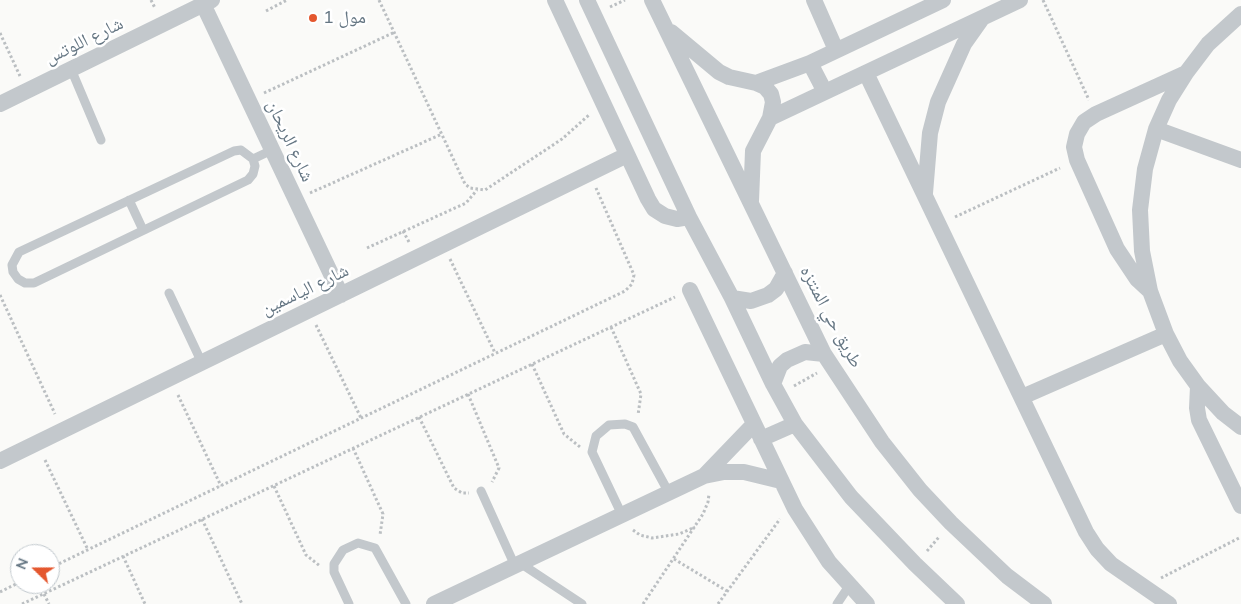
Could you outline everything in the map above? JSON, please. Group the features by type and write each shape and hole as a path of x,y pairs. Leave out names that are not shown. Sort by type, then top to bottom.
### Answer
{"street":[{"path":"556,0 627,155 654,209 665,216 677,219 689,217"},
{"path":"587,0 689,217 732,298 776,389 796,424 851,497 915,564 957,604"},
{"name":"طريق حي المنتزه","path":"652,0 751,206 828,360 882,442 920,490 951,523 1007,576 1044,604"},
{"path":"814,0 836,50"},
{"path":"756,83 810,63 943,0"},
{"path":"770,118 1020,0"},
{"name":"شارع اللوتس","path":"0,104 207,2"},
{"name":"شارع الريحان","path":"207,2 272,150 341,295"},
{"path":"1241,14 1208,44 1169,100 1156,129 1145,169 1140,210 1142,251 1150,291 1166,334 1198,386 1223,413 1241,427"},
{"path":"925,195 930,132 938,102 964,44 982,18"},
{"path":"665,27 718,72 729,77 756,83 765,87 771,94 773,110 753,151 751,206"},
{"path":"810,63 825,92"},
{"path":"866,73 1086,532 1097,549 1111,564 1169,604"},
{"path":"1150,291 1137,279 1117,249 1077,160 1074,147 1077,134 1084,122 1096,114 1186,73"},
{"path":"1156,129 1241,160"},
{"name":"شارع الياسمين","path":"0,461 627,155"},
{"path":"732,298 751,301 768,295 781,282 785,273"},
{"path":"690,290 795,509 811,536 849,586 867,604"},
{"path":"1022,397 1166,334"},
{"path":"776,389 780,366 787,360 805,352 828,360"},
{"path":"1198,386 1197,408 1199,420 1241,506"},
{"path":"704,476 754,424"},
{"path":"761,439 796,424"},
{"path":"434,604 704,476 724,472 744,472 781,481"}],"lane":[{"path":"71,69 101,140"},
{"path":"242,150 253,159 255,166 253,174 248,180 34,283 25,283 18,279 13,272 12,264 19,252 129,200 234,151 242,150"},
{"path":"253,159 272,150"},
{"path":"129,200 143,230"},
{"path":"169,293 202,363"},
{"path":"622,515 592,452 596,436 609,425 626,424 633,427 669,493"},
{"path":"481,491 518,564 582,604"},
{"path":"349,604 334,572 337,556 350,545 358,543 375,548 406,604"},
{"path":"837,604 849,586"}],"path":[{"path":"266,11 287,0"},
{"path":"380,0 465,184 477,190 485,190 562,140 586,117 605,107"},
{"path":"1043,0 1096,114"},
{"path":"273,88 395,32"},
{"path":"0,33 27,90"},
{"path":"325,186 442,134"},
{"path":"939,225 1077,160"},
{"path":"60,563 626,291 632,284 634,275 590,173"},
{"path":"367,248 466,203 477,190"},
{"path":"403,231 407,238"},
{"path":"443,245 495,353"},
{"path":"60,586 690,290"},
{"path":"0,295 62,431"},
{"path":"309,311 361,418"},
{"path":"611,327 641,394 640,405 633,427"},
{"path":"776,389 828,360"},
{"path":"532,364 564,434 572,442 592,452"},
{"path":"170,378 221,486"},
{"path":"419,417 454,488 462,494 481,491 497,476 500,468 468,394"},
{"path":"37,443 88,550"},
{"path":"353,448 383,514 380,537 375,548"},
{"path":"643,604 695,527 708,502 709,489 704,476"},
{"path":"274,486 306,554 323,568 334,572"},
{"path":"718,604 774,525 784,514 795,509"},
{"path":"622,515 629,527 640,535 652,538 679,534 695,527"},
{"path":"202,519 242,604"},
{"path":"915,564 951,523"},
{"path":"1143,587 1241,537"},
{"path":"123,556 145,604"},
{"path":"674,558 727,591"},
{"path":"22,604 44,594 48,604"}],"place":[{"name":"مول 1","path":"313,18"}]}
